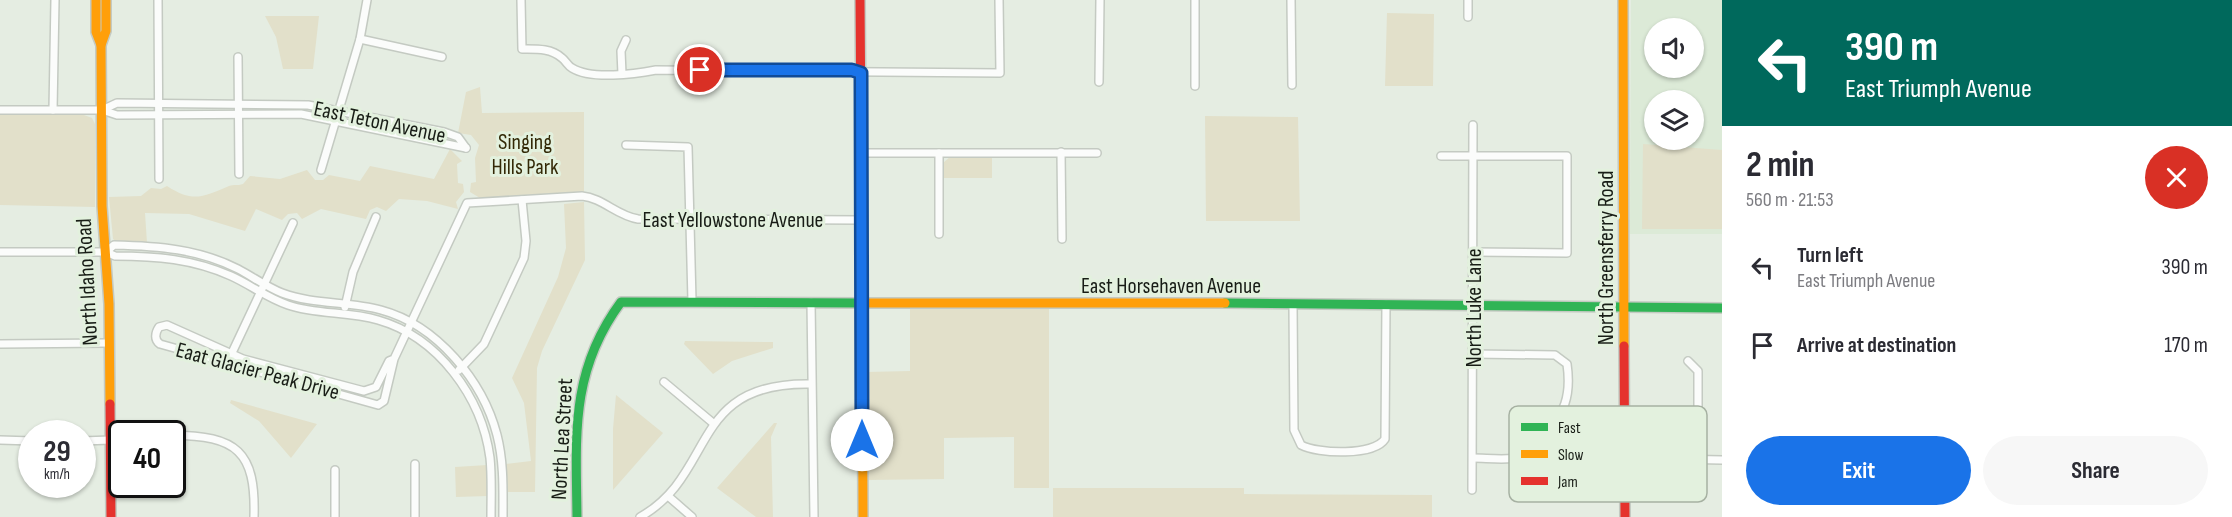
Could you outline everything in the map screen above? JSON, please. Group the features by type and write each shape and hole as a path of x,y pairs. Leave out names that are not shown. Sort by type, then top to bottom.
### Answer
{"street":[{"path":"53,110 55,0"},
{"name":"North Idaho Road","path":"96,0 96,32 101,45 102,206 110,343 111,420"},
{"name":"North Idaho Road","path":"101,45 106,32 106,0"},
{"path":"158,0 159,179"},
{"path":"321,170 334,120 360,39 367,0"},
{"path":"521,0 522,49 541,49 553,52 572,69 588,74 622,74 656,69 1000,73 999,0"},
{"path":"860,0 863,517"},
{"path":"1100,0 1100,82"},
{"path":"1195,0 1196,86"},
{"path":"1291,0 1292,86"},
{"path":"1468,0 1468,17"},
{"name":"North Greensferry Road","path":"1623,0 1624,406"},
{"path":"360,39 442,57"},
{"path":"622,74 621,51 626,40"},
{"path":"238,57 239,174"},
{"name":"East Teton Avenue","path":"117,103 286,103 337,110 444,132 458,137 466,148 301,114 117,115 102,110 117,103"},
{"path":"0,110 102,110"},
{"name":"North Luke Lane","path":"1472,490 1473,125"},
{"path":"626,145 688,147 692,301"},
{"path":"1061,152 1062,239"},
{"path":"862,153 1097,153"},
{"path":"939,153 939,234"},
{"path":"1441,156 1567,156 1567,253 1473,252"},
{"name":"East Yellowstone Avenue","path":"412,324 467,203 590,197 625,217 861,220"},
{"path":"455,374 484,344 524,258 526,241 522,200"},
{"path":"344,313 353,272 376,217"},
{"path":"229,358 293,223"},
{"path":"106,252 114,245 178,249 223,262 283,293 309,300 384,310 434,338 462,367 485,401 497,435 503,481 503,517"},
{"path":"0,252 106,252 115,256 179,259 224,273 260,293 303,309 344,313 380,320 408,332 455,374 476,408 487,441 490,460 491,517"},
{"name":"East Horsehaven Avenue","path":"621,302 1473,304 1722,308"},
{"name":"North Lea Street","path":"577,517 577,429 581,383 599,333 621,302"},
{"path":"811,302 810,384 814,517"},
{"path":"1293,305 1294,430 1301,445 1327,451 1370,449 1382,444 1385,439 1386,304"},
{"path":"394,359 412,324"},
{"name":"Eaat Glacier Peak Drive","path":"394,359 382,403 374,405 363,399 229,358 167,325 159,327 156,332 156,338 160,344 229,358 364,391 372,390 389,361 394,359"},
{"path":"0,344 110,343"},
{"path":"1473,354 1555,355 1568,364 1569,391 1564,406"},
{"path":"1688,361 1698,371 1698,406"},
{"path":"664,382 713,423"},
{"path":"640,517 668,496 713,423 732,405 759,390 779,385 810,384"},
{"path":"186,435 204,436 229,444 236,450 252,471 254,517"},
{"path":"0,441 18,441"},
{"path":"1473,458 1509,458"},
{"path":"1707,458 1722,460"},
{"path":"415,464 415,517"},
{"path":"335,470 335,517"},
{"path":"668,496 692,517"},
{"name":"North Idaho Road","path":"111,498 111,517"},
{"name":"North Greensferry Road","path":"1625,502 1625,517"}],"shaded area":[{"path":"1631,0 1722,0 1722,234 1630,234"}],"green space":[{"path":"1387,13 1434,14 1433,86 1385,86"},
{"path":"265,16 319,16 313,69 283,69 276,37"},
{"name":"Singing Hills Park","path":"480,87 482,113 584,112 584,192 480,198 470,192 471,183 476,182 475,158 479,145 471,135 458,133 466,92"},
{"path":"0,115 84,115 92,118 95,124 95,207 0,205"},
{"path":"1205,116 1298,117 1300,221 1206,221"},
{"path":"1643,144 1644,150 1722,150 1722,229 1642,229"},
{"path":"450,149 462,161 457,164 458,183 463,184 464,192 456,202 458,209 427,201 399,199 386,211 377,207 370,210 366,219 321,209 302,219 297,213 288,214 282,220 256,209 245,231 189,214 145,213 147,243 117,242 113,239 109,197 141,196 151,188 161,189 167,186 184,195 198,196 231,185 243,184 250,176 280,179 307,170 315,180 323,180 329,175 360,181 370,166 434,179"},
{"path":"950,157 992,157 992,178 943,178 943,163"},
{"path":"584,202 585,260 542,351 537,368 535,492 505,492 505,464 531,461 524,403 512,378 558,277 566,248 564,204"},
{"path":"1049,307 1049,488 1014,488 1014,437 944,438 944,479 867,480 866,372 910,371 910,308"},
{"path":"685,341 773,342 773,348 732,361 713,374 684,344"},
{"path":"616,395 663,433 613,490 613,429"},
{"path":"231,400 317,424 291,458 259,421 230,403"},
{"path":"774,423 777,423 771,437 773,517 756,517 717,488"},
{"path":"487,465 488,496 456,497 455,467"},
{"path":"1053,488 1244,488 1244,494 1432,495 1432,517 1053,517"}],"traffic: fast":[{"path":"577,517 577,431 584,379 592,353 604,328 621,302 862,303"},
{"path":"1225,303 1722,308"}],"traffic: slow":[{"path":"96,0 96,32 101,45 102,206 109,304 110,404"},
{"path":"101,45 106,31 106,0"},
{"path":"1623,0 1624,346"},
{"path":"862,264 863,517"},
{"path":"862,303 1225,303"}],"traffic: jam":[{"path":"860,0 862,264"},
{"path":"1624,346 1624,406"},
{"path":"110,404 111,517"},
{"path":"1625,502 1625,517"}],"route":[{"path":"700,70 852,70 861,73 862,440"}]}
